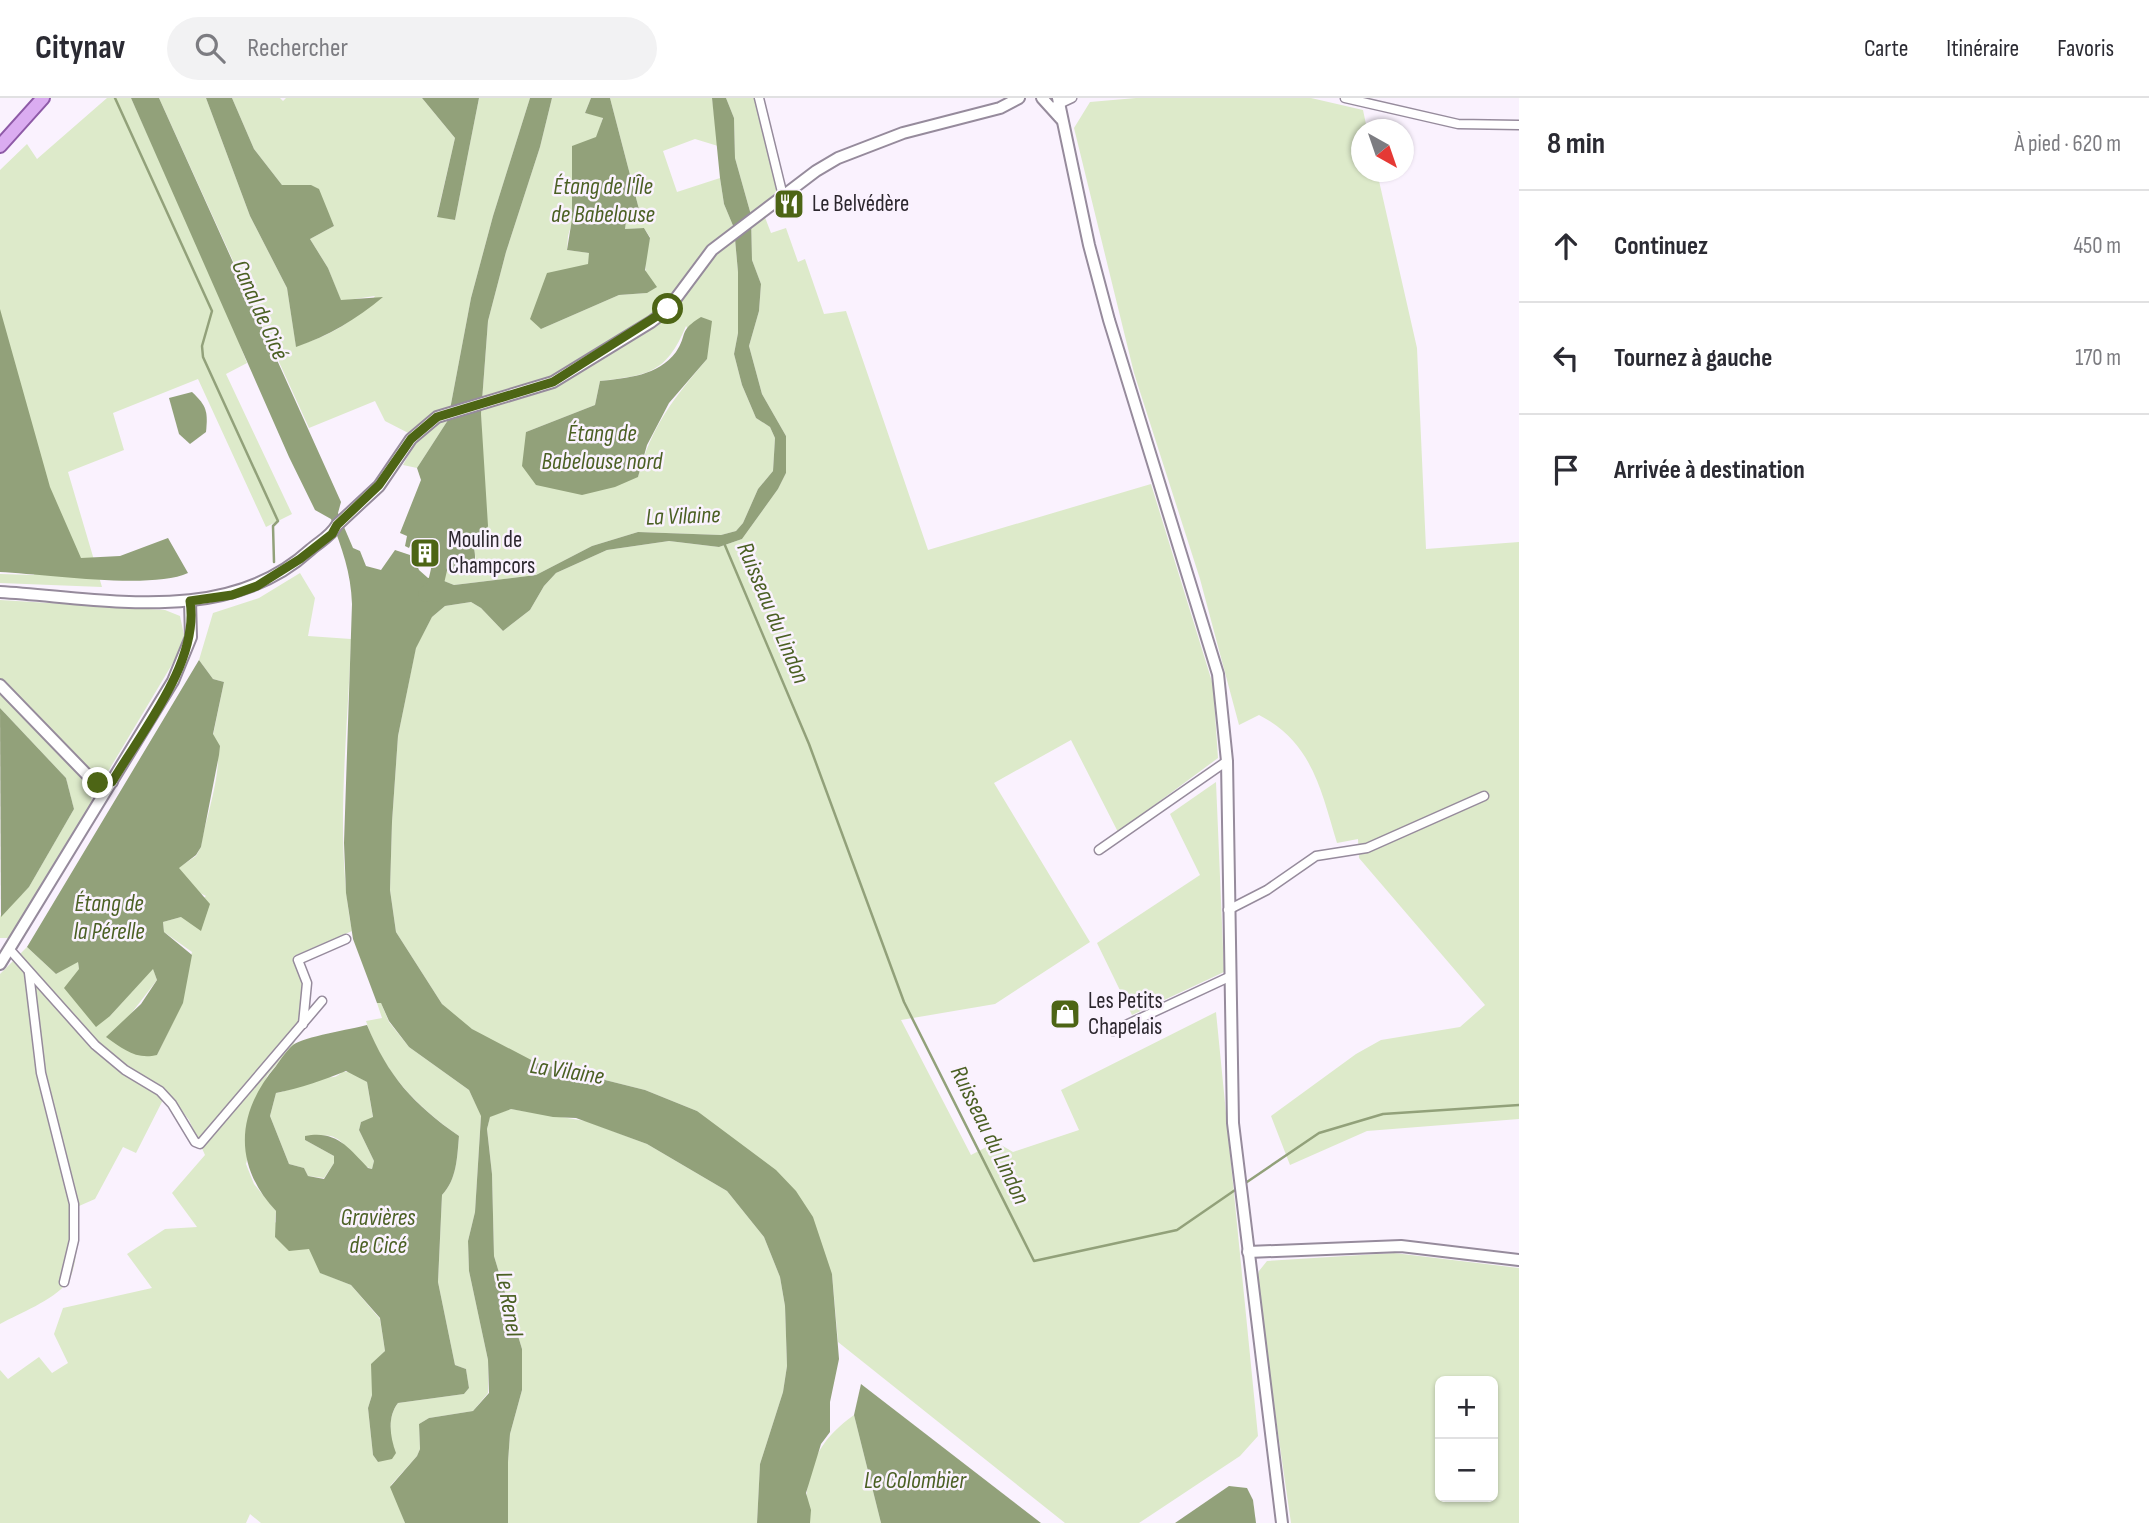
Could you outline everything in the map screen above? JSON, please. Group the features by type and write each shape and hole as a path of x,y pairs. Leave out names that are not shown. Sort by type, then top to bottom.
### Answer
{"main road":[{"path":"0,146 43,98"}],"street":[{"path":"760,98 783,197"},
{"path":"0,592 170,603 232,595 257,586 327,538 388,475 411,439 437,417 522,394 569,374 657,317 668,309 706,256 816,171 868,144 1000,108 1018,98"},
{"path":"1042,98 1057,102 1072,98"},
{"path":"1345,98 1458,124 1519,125"},
{"path":"1057,102 1109,320 1218,674 1227,761 1233,1123 1282,1523"},
{"path":"0,964 11,951 182,662 191,637 190,601"},
{"path":"0,685 92,780 98,783 112,782"},
{"path":"1099,850 1227,761"},
{"path":"92,780 96,807"},
{"path":"1228,910 1267,890 1316,856 1367,848 1484,796"},
{"path":"303,1024 307,982 298,960 346,939"},
{"path":"11,951 95,1045 125,1070 160,1091 185,1120 195,1142 200,1144 322,1001"},
{"path":"29,973 41,1073 74,1204 74,1240 64,1282"},
{"path":"1113,1031 1229,977"},
{"path":"1248,1252 1401,1246 1519,1260"}],"shaded area":[{"path":"107,98 131,98 224,304 247,363 226,374 292,514 266,527 198,379 113,413 124,450 68,472 102,587 0,583 0,574 34,575 25,514 0,419 0,170 27,144 37,159"},
{"path":"159,98 206,98 250,216 287,288 296,346 319,338 350,321 375,296 341,301 328,268 310,239 334,226 323,202 306,185 282,185 254,149 232,98 280,98 283,101 286,98 422,98 455,138 437,216 455,220 479,98 530,98 493,216 471,298 448,420 417,468 403,465 418,438 385,421 375,401 309,428"},
{"path":"552,98 591,98 585,113 603,117 568,236 567,250 590,253 588,265 541,329 619,295 647,293 645,259 650,237 644,228 625,229 626,222 641,217 610,98 712,98 718,146 695,139 663,151 677,192 720,178 724,204 734,228 738,272 738,333 734,354 742,385 756,418 770,427 775,438 773,471 758,489 743,523 736,531 721,535 638,532 592,546 536,575 454,585 441,580 444,568 466,574 476,561 474,548 484,537 481,414 488,321 506,252 540,147","holes":["686,326 707,359 665,414 643,459 638,477 526,432 595,405 600,381 631,377 654,369 671,354"]},
{"path":"726,98 755,98 778,190 761,207 771,233 786,228 798,262 805,259 824,314 846,311 928,550 1151,484 1213,685 1218,758 1118,832 1071,740 994,783 1090,942 995,1004 901,1020 971,1155 996,1142 1013,1152 1079,1130 1061,1090 1216,1012 1258,1436 1240,1456 1139,1523 1065,1523 838,1342 832,1274 697,1111 645,1090 537,1063 493,1043 455,1018 442,1004 396,932 390,890 398,736 416,647 432,617 445,606 471,602 481,608 503,631 530,610 544,586 556,573 607,550 669,541 719,547 742,539 778,489 786,473 786,436 762,394 749,346 759,311 761,284 752,260 751,215 735,158 734,118"},
{"path":"1136,98 1311,98 1363,110 1365,119 1351,119 1351,182 1379,182 1417,348 1426,549 1519,542 1519,1119 1367,1131 1290,1165 1271,1116 1356,1054 1381,1040 1460,1027 1485,1005 1359,858 1358,839 1337,843 1312,769 1291,739 1259,715 1239,725 1200,579 1134,373 1074,128 1090,102"},
{"path":"300,573 315,598 308,636 351,639 343,823 352,931 294,956 304,984 299,1025 294,1044 267,1076 246,1164 254,1184 276,1211 275,1222 310,1249 321,1273 351,1285 380,1319 385,1351 372,1364 372,1395 368,1408 373,1455 378,1462 395,1453 390,1427 392,1414 398,1403 464,1394 469,1388 466,1369 455,1365 438,1282 442,1195 451,1182 457,1160 459,1136 415,1100 381,1056 366,1021 382,1018 377,1003 381,1003 389,1022 409,1047 469,1090 481,1115 475,1212 468,1241 469,1271 488,1360 488,1393 473,1411 429,1418 419,1424 420,1449 417,1456 391,1485 405,1523 261,1523 250,1514 246,1523 0,1523 0,1370 8,1379 39,1357 52,1373 68,1363 54,1334 63,1308 152,1288 127,1254 165,1229 197,1227 172,1193 205,1155 189,1120 167,1092 136,1153 123,1147 95,1199 79,1206 76,1257 67,1283 44,1301 0,1324 0,974 27,947 56,974 78,961 79,969 110,1016 153,968 157,980 130,1015 157,1055 174,1020 192,952 164,932 163,922 181,917 206,896 196,891 178,868 196,856 201,847 217,773 217,746 213,735 224,682 213,679 199,660 213,613 259,598"},
{"path":"0,600 165,610 180,616 184,635 180,651 106,775 89,770 0,679"},
{"path":"0,693 87,781 92,801 12,938 0,938 0,916 29,887 74,809 66,778 0,708"},
{"path":"1216,782 1224,972 1132,1015 1097,943 1200,875 1170,814"},
{"path":"342,1072 350,1072 367,1082 373,1118 361,1122 359,1130 374,1161 372,1169 355,1158 338,1139 319,1136 305,1140 334,1156 334,1163 324,1178 308,1176 304,1168 289,1164 270,1116 276,1093 321,1078 334,1077"},
{"path":"511,1109 586,1121 647,1144 727,1191 764,1237 780,1277 785,1306 787,1366 783,1392 760,1464 757,1523 508,1523 510,1434 522,1390 522,1349 494,1256 492,1174 487,1129 490,1116"},
{"path":"1394,1253 1519,1268 1519,1523 1291,1523 1256,1281 1259,1271 1267,1261"},
{"path":"854,1415 881,1523 810,1523 807,1495 816,1457 835,1430"}],"water":[{"path":"131,98 159,98 341,502 338,513 353,548 360,551 366,566 381,570 395,550 413,556 419,570 428,578 434,577 454,585 536,575 592,546 638,532 721,535 736,531 743,523 758,489 773,471 775,438 770,427 756,418 742,385 734,354 738,333 738,272 734,228 724,204 720,178 712,98 726,98 734,118 735,158 751,215 752,260 761,284 759,311 749,346 762,394 786,436 786,473 778,489 742,539 719,547 669,541 607,550 556,573 544,586 530,610 503,631 481,608 471,602 445,606 432,617 416,648 398,736 390,890 396,932 442,1004 472,1029 537,1063 645,1090 697,1111 776,1170 796,1191 813,1217 832,1274 839,1359 830,1402 830,1432 821,1444 806,1493 811,1510 810,1523 757,1523 760,1464 783,1392 787,1366 785,1306 780,1277 764,1237 727,1191 647,1144 576,1118 553,1117 511,1109 490,1117 487,1129 492,1174 494,1256 522,1349 522,1390 510,1434 508,1523 405,1523 390,1487 417,1456 420,1449 419,1424 429,1418 473,1411 489,1393 488,1360 469,1271 468,1241 475,1212 481,1116 469,1090 409,1047 389,1021 381,1003 377,1003 353,939 346,893 344,843 352,604 345,561 331,519 315,510 289,457"},
{"path":"206,98 232,98 254,149 282,185 311,185 319,189 334,226 310,239 328,268 341,300 383,297 342,326 296,347 287,288 250,216"},
{"path":"422,98 479,98 455,220 437,217 455,138"},
{"path":"530,98 552,98 488,321 481,414 488,526 484,537 474,548 472,568 466,574 458,574 434,563 436,549 412,541 409,548 405,546 407,536 400,533 421,480 417,468 448,420 471,298 493,216"},
{"name":"Étang de l'Île de Babelouse","path":"591,98 610,98 641,217 626,222 625,229 644,228 650,238 645,270 657,287 647,293 619,295 541,329 530,319 547,273 588,264 589,253 567,250 572,219 572,146 596,137 603,118 585,113"},
{"path":"0,309 50,487 81,558 120,556 168,538 188,573 171,578 124,581 0,572"},
{"name":"Étang de Babelouse nord","path":"701,317 712,321 707,359 669,403 647,445 638,477 615,487 582,495 536,485 522,466 526,432 595,405 600,381 641,374 660,366 676,352 689,326"},
{"path":"192,392 204,406 207,425 206,432 190,444 179,434 169,398"},
{"name":"Étang de la Pérelle","path":"199,660 213,679 224,682 213,734 220,746 201,847 196,855 179,868 210,904 201,931 181,917 163,922 164,932 192,955 183,1003 157,1055 143,1056 118,1046 106,1037 141,1004 157,980 153,969 110,1016 96,1027 64,988 79,969 78,962 56,974 27,947"},
{"path":"0,708 66,778 74,809 29,887 1,917"},
{"name":"Gravières de Cicé","path":"367,1025 384,1059 404,1088 428,1112 459,1136 457,1160 451,1182 442,1195 438,1282 455,1365 466,1369 469,1388 464,1394 398,1403 392,1414 391,1427 396,1453 392,1459 378,1462 373,1455 368,1408 372,1395 371,1364 385,1351 380,1318 351,1285 320,1273 309,1249 289,1251 275,1237 276,1211 252,1176 245,1139 253,1102 291,1047 307,1039","holes":["346,1071 367,1082 373,1117 361,1122 359,1130 374,1161 372,1169 341,1142 316,1135 305,1136 305,1140 334,1156 334,1163 324,1179 308,1176 304,1168 289,1164 270,1116 276,1093 312,1084"]},
{"name":"Le Colombier","path":"861,1384 1041,1523 881,1523 854,1415"},
{"path":"1229,1486 1247,1488 1253,1500 1256,1523 1175,1523"}],"waterway":[{"path":"115,98 212,311 202,346 203,357 278,521 273,526 274,562"},
{"name":"Ruisseau du Lindon","path":"724,543 809,744 904,1002 1034,1261 1177,1230 1238,1188"},
{"name":"La Vilaine","path":"426,594 435,587 444,548"},
{"name":"Ruisseau du Lindon","path":"1244,1184 1319,1133 1383,1114 1519,1105"}],"place":[{"name":"Le Belvédère","path":"789,204"},
{"name":"Moulin de Champcors","path":"425,553"},
{"name":"Les Petits Chapelais","path":"1065,1014"}],"route":[{"path":"98,783 112,782 173,681 191,637 190,601 244,591 282,572 300,559 332,534 337,525 388,475 411,439 437,417 522,394 553,382 668,309"}],"water label":[{"name":"Canal de Cicé","path":"260,310"},
{"name":"Le Renel","path":"509,1304"}]}
